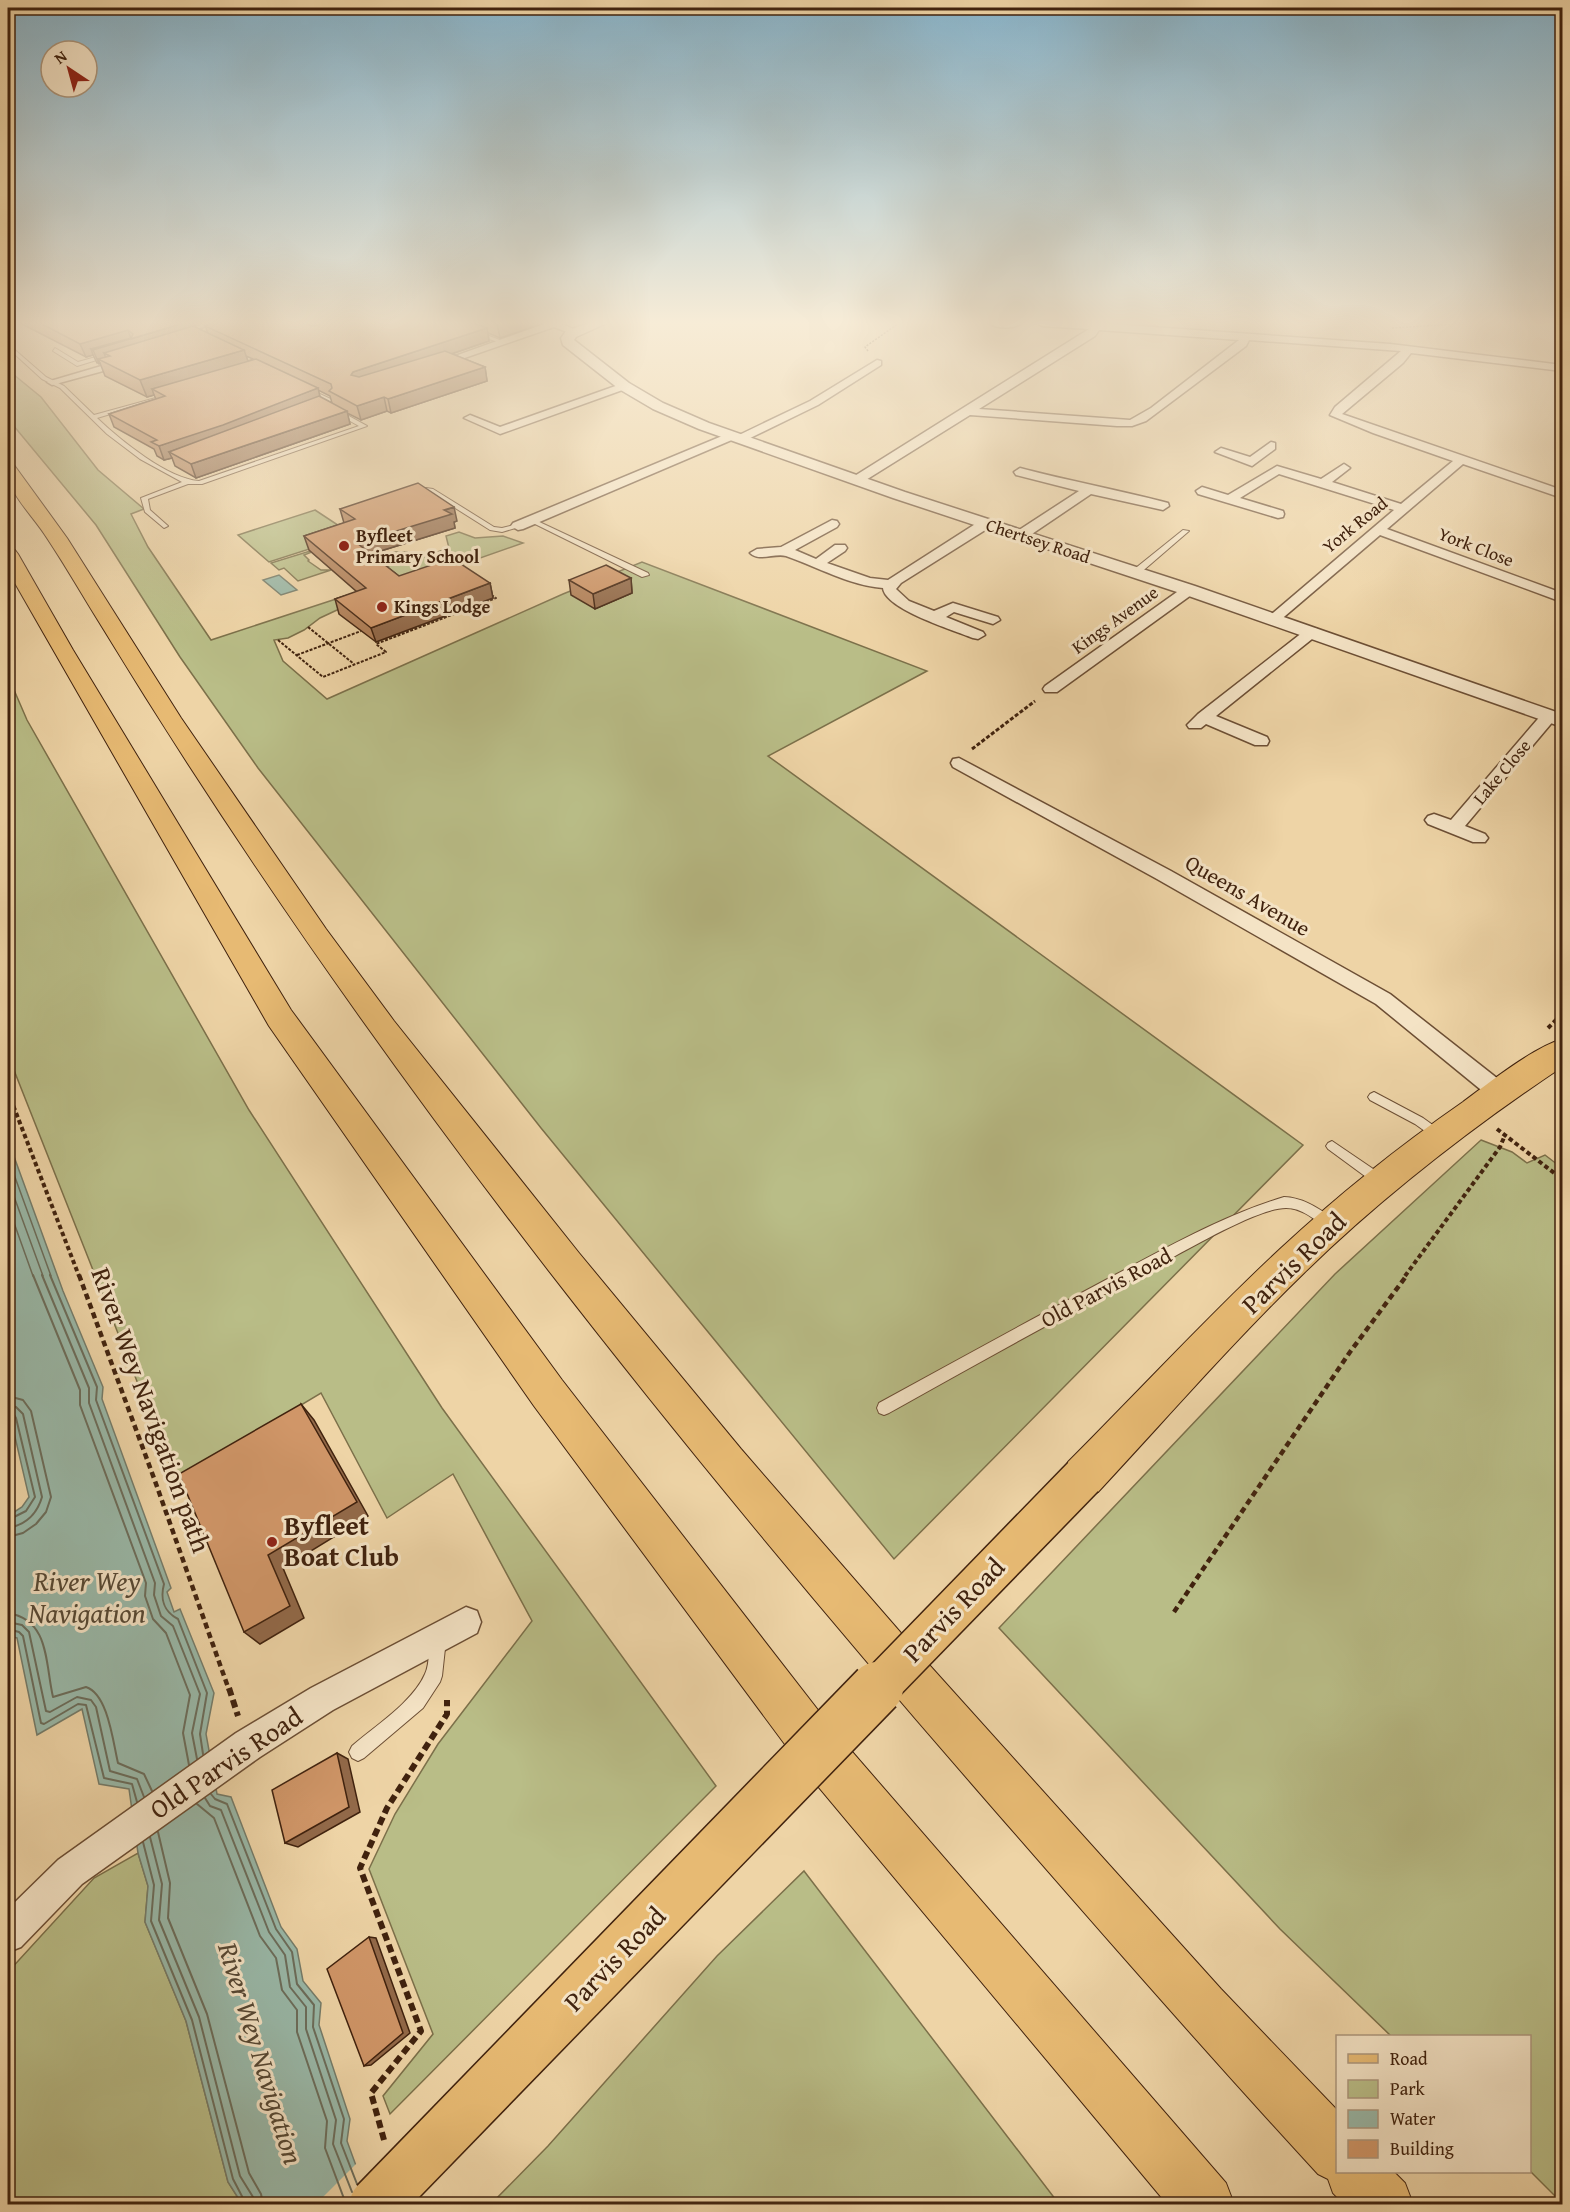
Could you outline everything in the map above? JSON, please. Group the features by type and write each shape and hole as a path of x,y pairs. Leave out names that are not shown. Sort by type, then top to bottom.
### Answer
{"main road":[{"path":"8,469 57,538 169,718 316,936 383,1029 566,1264 726,1463 898,1665 1202,2008 1336,2152"},
{"path":"8,554 62,650 280,1017 548,1393 818,1749 1205,2205"},
{"name":"Parvis Road","path":"376,2205 1291,1263 1382,1182 1440,1136 1486,1101 1563,1051"},
{"path":"1355,2173 1384,2205"}],"street":[{"path":"491,426 500,430 511,426"},
{"name":"Chertsey Road","path":"706,426 985,524 1312,632 1556,718"},
{"path":"518,526 760,426"},
{"path":"857,480 944,426"},
{"path":"1364,426 1563,494"},
{"path":"1252,462 1271,446"},
{"path":"1221,452 1404,509"},
{"name":"York Road","path":"1273,619 1461,460"},
{"path":"1051,480 1070,468"},
{"path":"1323,483 1344,468"},
{"path":"1230,499 1277,470"},
{"path":"1020,472 1163,506"},
{"path":"1021,535 1089,490"},
{"path":"1202,490 1278,514"},
{"path":"757,553 784,551 832,524"},
{"path":"784,551 868,582 891,584 985,524"},
{"name":"York Close","path":"1378,530 1563,598"},
{"path":"817,564 840,548"},
{"path":"891,584 889,590 904,604 978,635"},
{"name":"Kings Avenue","path":"1045,673 1057,685 1189,590"},
{"path":"934,616 953,607 993,620"},
{"path":"1261,741 1199,721 1312,632"},
{"name":"Lake Close","path":"1454,828 1556,718"},
{"name":"Queens Avenue","path":"958,763 1164,875 1383,999 1486,1101"},
{"name":"Lake Close","path":"1434,820 1479,838"},
{"name":"Old Parvis Road","path":"8,1934 63,1879 100,1849 248,1745 322,1698 466,1622"}],"lane":[{"path":"101,426 156,466 187,482 201,483 363,426"},
{"path":"156,466 167,463"},
{"path":"164,526 147,511 144,498 187,482"},
{"path":"407,495 429,490 492,529 502,530 518,526"},
{"path":"534,521 645,575"},
{"path":"1135,573 1185,531"},
{"path":"1374,1097 1419,1121 1440,1136"},
{"path":"1332,1146 1382,1182"},
{"name":"Old Parvis Road","path":"884,1408 1009,1338 1207,1233 1254,1211 1284,1202 1296,1203 1308,1208 1332,1225"},
{"path":"358,1752 417,1702 434,1676 439,1637"}],"path":[{"path":"278,640 323,677 386,652 376,644 496,598 486,591 492,589"},
{"path":"308,627 354,664"},
{"path":"297,655 361,631"},
{"path":"958,763 973,748 1057,685"},
{"name":"River Wey Navigation path","path":"8,1092 189,1570 248,1745"},
{"path":"1486,1101 1505,1135 1563,1179"},
{"path":"1174,1612 1350,1352 1500,1146 1505,1135"},
{"path":"371,2093 421,2031 360,1868 387,1808 447,1713 446,1663 439,1637"}],"green space":[{"path":"14,426 64,426 98,470 144,509 131,514 148,547 211,640 388,582 388,568 394,552 408,552 423,557 449,548 446,536 459,532 475,538 503,536 523,543 352,603 320,618 288,638 274,640 283,661 327,699 563,594 642,562 927,671 768,756 1303,1145 894,1559 541,1128 258,768 180,657 96,525"},
{"path":"315,510 353,535 269,562 238,535"},
{"path":"312,552 304,555 308,561 321,570 331,570 298,581 284,568 279,570 271,563"},
{"path":"8,676 27,720 249,1110 442,1408 716,1786 390,2114 383,2096 433,2034 369,1869 395,1814 438,1744 532,1621 453,1474 387,1518 321,1393 176,1480 8,1055"},
{"path":"1481,1140 1512,1152 1527,1163 1545,1155 1562,1168 1562,2203 1531,2172 1531,2035 1390,2035 1280,1929 999,1628 1335,1274"},
{"path":"138,1853 148,1886 145,1922 186,2021 228,2182 242,2204 8,2204 8,1972 94,1878"},
{"path":"804,1871 1059,2204 491,2204 548,2146 717,1956"}],"water":[{"path":"279,575 297,590 281,595 263,580"},
{"path":"8,1140 63,1291 103,1387 102,1399 171,1588 167,1592 174,1612 180,1609 214,1693 206,1734 217,1794 231,1797 281,1927 297,1949 303,1981 321,2003 319,2025 350,2119 347,2141 370,2204 242,2204 228,2182 186,2021 145,1922 148,1886 138,1853 129,1789 99,1784 82,1709 37,1735 17,1638 8,1636 8,1516 22,1507 29,1497 8,1407"}],"pier":[{"name":"River Wey Navigation","path":"359,2161 373,2204 316,2204"}],"building":[{"path":"132,426 219,426 159,446 151,442 157,440"},
{"path":"238,426 302,426 191,464 169,452"},
{"path":"418,483 454,507 444,510 452,514 357,543 399,576 452,558 490,583 371,628 335,599 366,588 304,536 355,519 340,509"},
{"path":"606,565 631,578 593,594 569,580"},
{"name":"Byfleet Boat Club","path":"301,1404 357,1502 268,1555 290,1606 244,1632 179,1474"},
{"path":"337,1753 349,1807 285,1843 272,1790"},
{"path":"369,1937 403,2033 364,2066 327,1969"}],"place":[{"name":"Byfleet Primary School","path":"344,546"},
{"name":"Kings Lodge","path":"382,607"},
{"name":"Byfleet Boat Club","path":"272,1542"}]}
